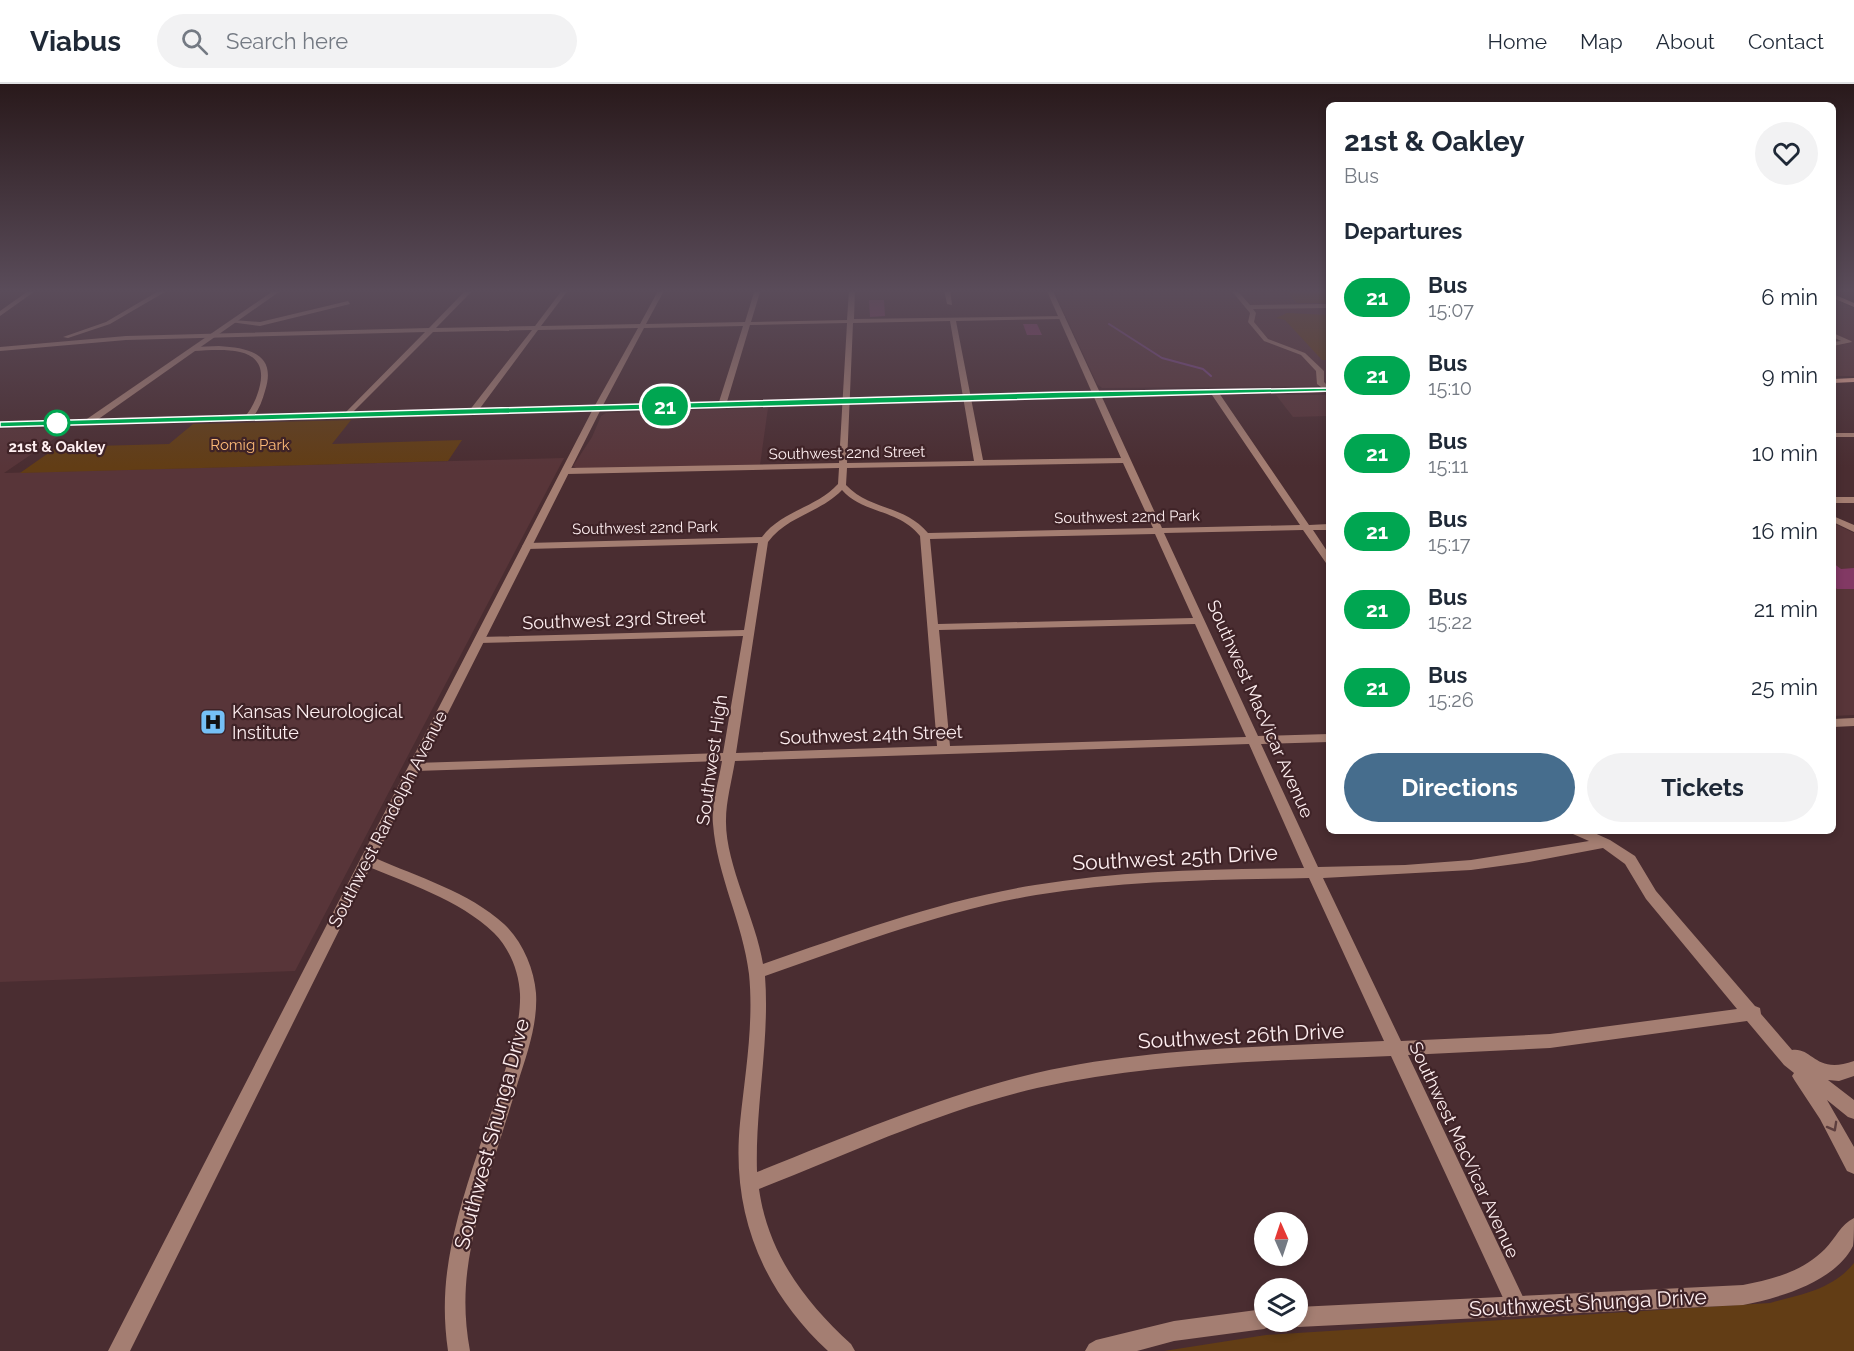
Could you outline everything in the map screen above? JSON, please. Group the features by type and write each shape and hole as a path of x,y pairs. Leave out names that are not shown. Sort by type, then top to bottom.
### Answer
{"main road":[{"path":"1836,381 1854,380"},
{"path":"0,425 1097,394 1326,390"}],"street":[{"path":"87,423 194,349 206,348"},
{"path":"227,348 251,353 265,369 264,384 254,412 247,419"},
{"path":"347,416 414,348"},
{"path":"472,413 522,348"},
{"name":"Southwest Randolph Avenue","path":"119,1351 597,408 630,348"},
{"path":"722,405 740,348"},
{"path":"849,348 842,485 846,490 871,505 903,516 915,524 925,536 944,751"},
{"path":"958,348 979,463"},
{"name":"Southwest MacVicar Avenue","path":"1076,348 1313,872 1516,1306"},
{"path":"1288,348 1303,354 1320,371 1320,382 1326,387"},
{"path":"1214,392 1326,557"},
{"path":"1836,435 1854,435"},
{"name":"Southwest 22nd Street","path":"567,471 1128,460"},
{"path":"764,540 781,522 828,498 842,485"},
{"path":"1836,500 1854,500"},
{"path":"1836,520 1854,529"},
{"name":"Southwest 22nd Park","path":"925,536 1326,527"},
{"name":"Southwest 22nd Park","path":"527,546 764,540"},
{"name":"Southwest High","path":"764,540 719,821 723,855 757,972 758,1028 747,1148 748,1184 761,1242 774,1270 807,1317 844,1351"},
{"path":"934,627 1200,621"},
{"name":"Southwest 23rd Street","path":"479,640 750,633"},
{"path":"1836,723 1854,722"},
{"name":"Southwest 24th Street","path":"415,767 1326,738"},
{"path":"1585,834 1605,843 1630,860 1651,895 1754,1014 1790,1060 1826,1113 1854,1165"},
{"name":"Southwest 25th Drive","path":"757,972 915,918 1032,890 1122,879 1497,862 1605,843"},
{"name":"Southwest Shunga Drive","path":"367,860 467,907 493,923 509,942 524,972 528,995 518,1055 458,1259 452,1316 459,1351"},
{"name":"Southwest 26th Drive","path":"748,1184 942,1108 1035,1081 1155,1061 1550,1041 1754,1014"},
{"path":"1775,1041 1813,1068 1839,1074 1854,1068"},
{"path":"1790,1060 1854,1111"},
{"name":"Southwest Shunga Drive","path":"1308,1316 1743,1294 1778,1288 1808,1276 1839,1251 1854,1228"},
{"path":"1096,1351 1174,1331 1254,1320"}],"shaded area":[{"path":"1080,348 1326,348 1326,386 1102,388 1097,384"},
{"path":"1836,348 1854,348 1854,376 1836,376"},
{"path":"1276,395 1326,396 1326,416 1293,417"},
{"path":"768,408 760,465 578,469 573,466 592,437 601,416 606,413"},
{"name":"Kansas Neurological Institute","path":"70,428 4,473 564,458 295,971 0,982 0,429"},
{"path":"1836,524 1854,533 1854,715 1836,716"}],"green space":[{"path":"1311,348 1326,348 1326,360 1322,360"},
{"name":"Romig Park","path":"351,420 332,444 462,440 448,461 20,473 57,447 169,444 193,424"},
{"path":"1854,1263 1854,1351 1164,1351 1266,1335 1770,1303 1816,1290 1836,1279"}],"building":[{"path":"1836,565 1841,569 1854,568 1854,589 1837,589"}],"waterway":[{"path":"1147,348 1162,358 1203,369 1211,376"}],"bus line":[{"name":"21","path":"0,425 1083,394 1326,390"}],"place":[{"name":"21st & Oakley","path":"57,423"},
{"name":"Kansas Neurological Institute","path":"213,722"}]}
